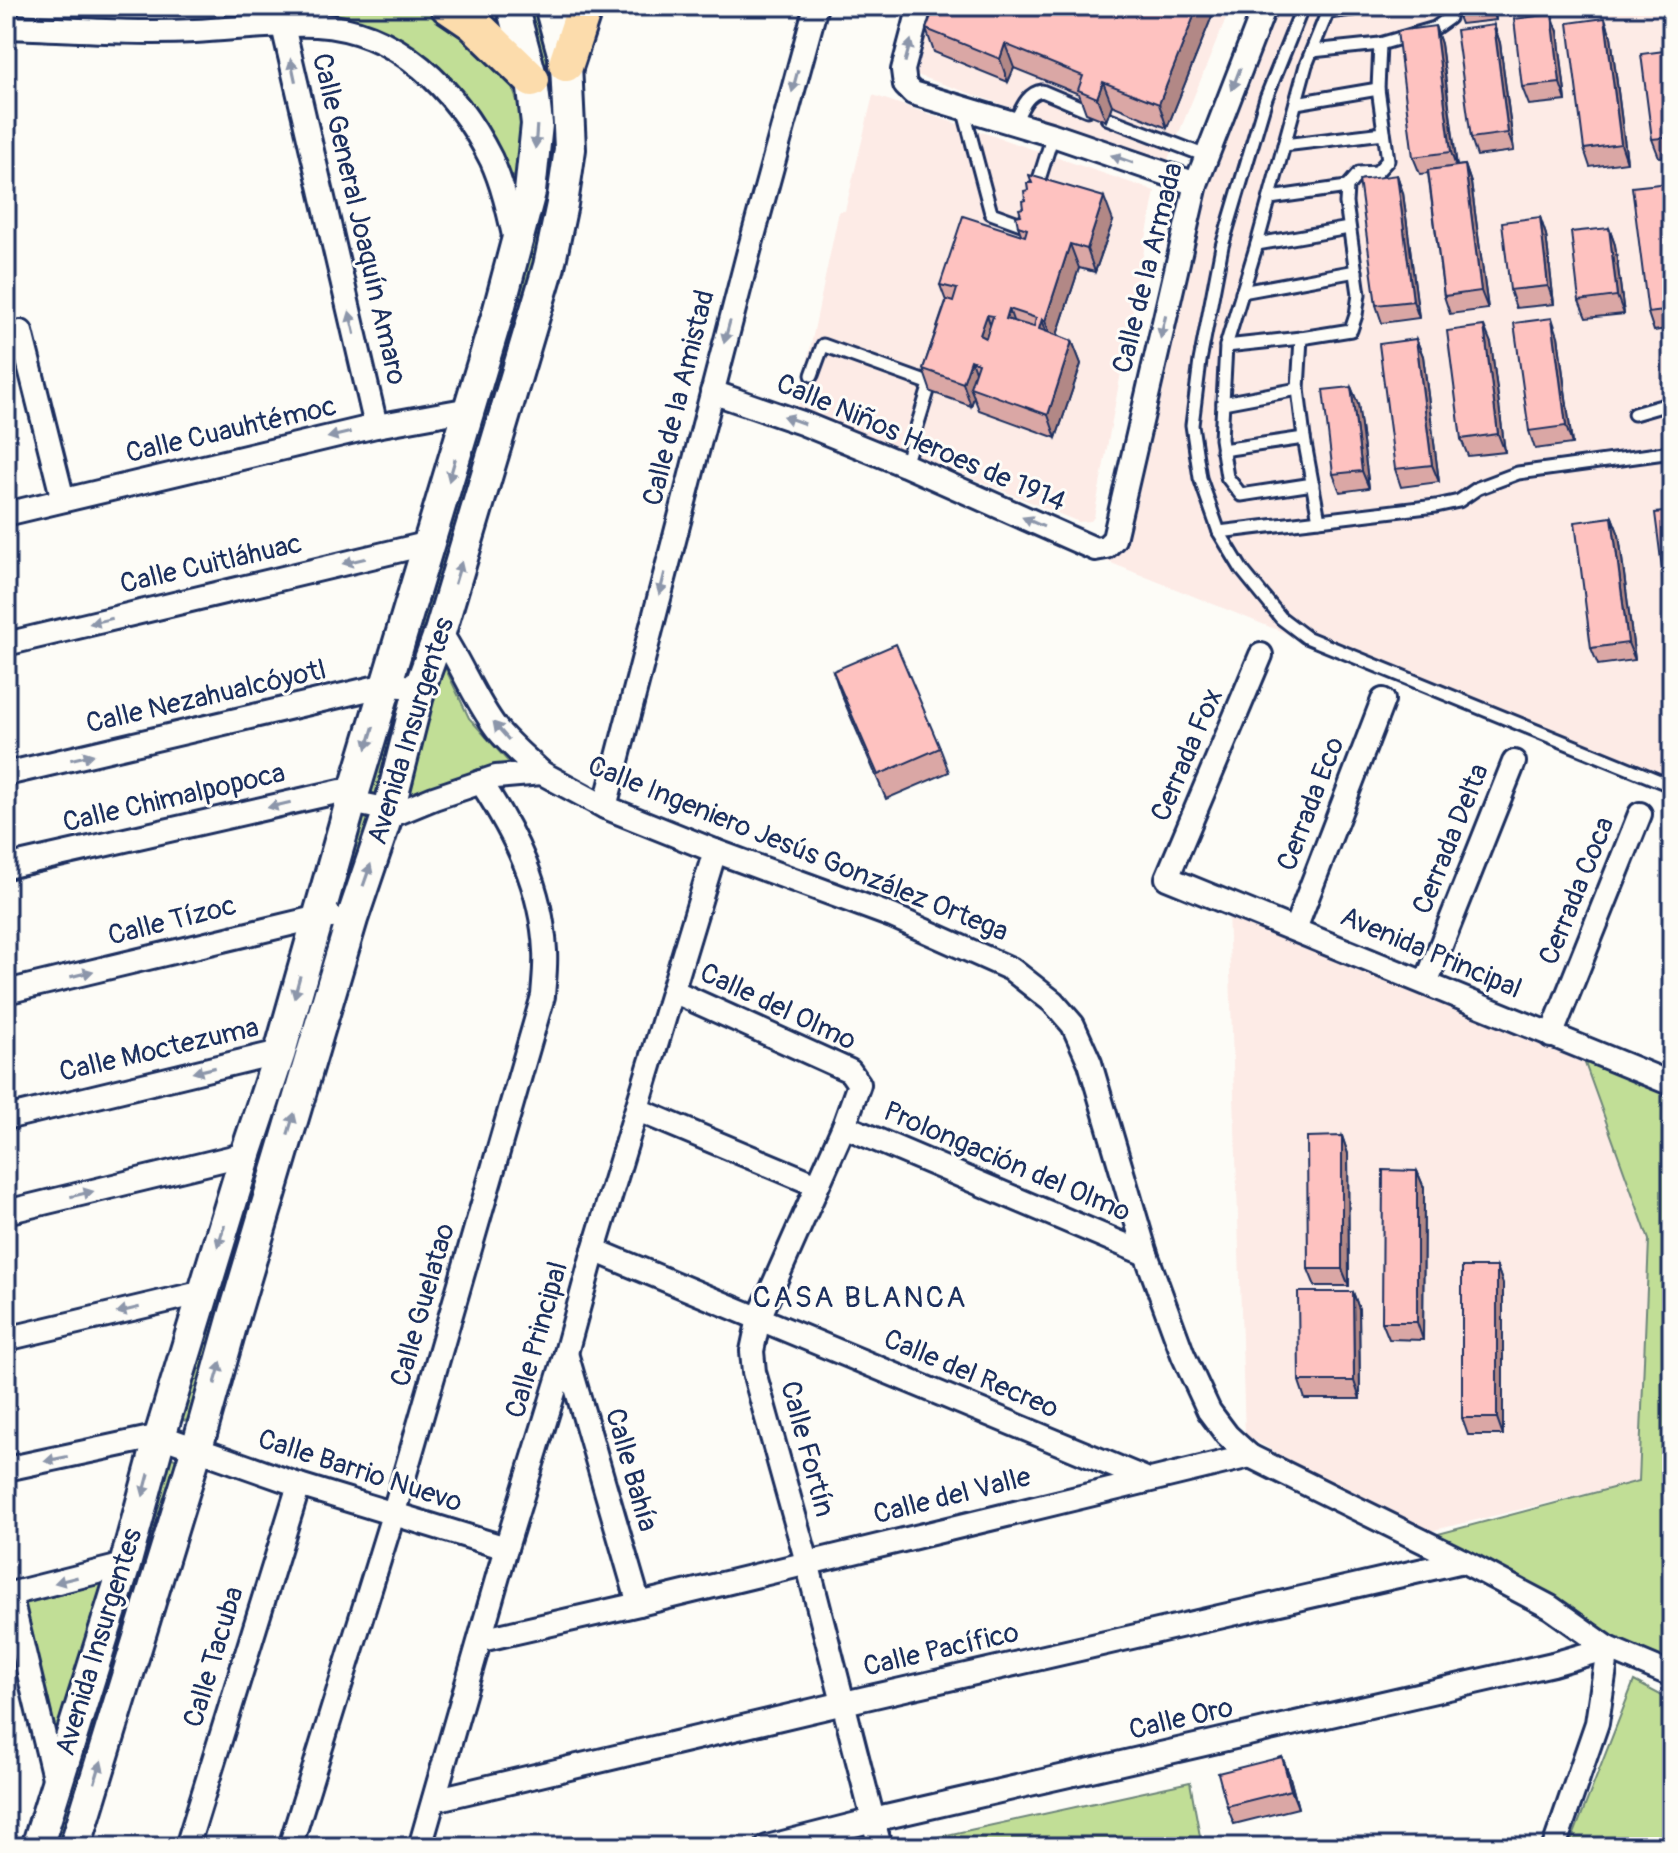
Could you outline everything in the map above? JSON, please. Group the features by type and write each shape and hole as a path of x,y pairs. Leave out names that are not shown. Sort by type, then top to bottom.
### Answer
{"main road":[{"path":"448,6 473,23 532,80"},
{"name":"Avenida Insurgentes","path":"37,1847 125,1565 145,1485 246,1154 280,1052 351,802 498,313 530,192 537,124 532,80 512,6"},
{"name":"Avenida Insurgentes","path":"75,1847 197,1448 352,919 389,810 420,687 440,632 549,266 570,149 566,64 550,6"},
{"path":"566,64 585,6"},
{"path":"498,313 534,319"}],"street":[{"name":"Calle de la Amistad","path":"605,807 816,6"},
{"path":"920,6 903,70 905,85 913,93 1053,135 1196,184"},
{"name":"Calle de la Armada","path":"1106,547 1114,539 1196,184 1265,6"},
{"name":"Avenida Insurgentes","path":"6,27 191,31 317,25 353,32 392,46 422,67 452,97 474,128 505,196 516,243"},
{"name":"Calle General Joaquín Amaro","path":"283,26 376,426"},
{"path":"21,332 63,500"},
{"name":"Calle Niños Heroes de 1914","path":"712,392 802,423 905,465 1095,549 1106,547"},
{"name":"Calle Cuauhtémoc","path":"6,514 376,426 470,409"},
{"name":"Calle Cuitláhuac","path":"6,644 430,543"},
{"name":"Calle Ingeniero Jesús González Ortega","path":"440,632 497,729 542,773 605,807 892,916 1011,969 1053,1002 1073,1025 1090,1063 1146,1254 1183,1355 1209,1411 1227,1435 1250,1456 1550,1607 1608,1648 1672,1675"},
{"name":"Cerrada Fox","path":"1167,878 1261,655"},
{"name":"Calle Nezahualcóyotl","path":"6,774 386,685 420,687"},
{"name":"Cerrada Eco","path":"1295,929 1383,700"},
{"name":"Cerrada Delta","path":"1426,983 1514,762"},
{"path":"351,802 400,812 496,777 542,773"},
{"name":"Calle Guelatao","path":"290,1847 393,1515 543,996 545,951 538,905 521,850 481,782"},
{"name":"Calle Chimalpopoca","path":"6,867 341,791 351,802"},
{"name":"Cerrada Coca","path":"1551,1036 1640,814"},
{"name":"Calle Principal","path":"420,1847 594,1250 715,851"},
{"name":"Avenida Principal","path":"1167,878 1672,1084"},
{"name":"Calle Tízoc","path":"6,992 319,917 352,919"},
{"name":"Calle del Olmo","path":"673,991 850,1071 857,1079"},
{"name":"Calle Moctezuma","path":"6,1118 280,1052"},
{"name":"Calle Fortín","path":"857,1079 859,1084 844,1126 759,1318 752,1351 754,1372 807,1562 880,1847"},
{"path":"638,1110 817,1185"},
{"name":"Prolongación del Olmo","path":"844,1126 1146,1254"},
{"path":"6,1212 246,1154"},
{"name":"Calle del Recreo","path":"594,1250 1148,1480"},
{"path":"6,1339 204,1292"},
{"name":"Calle Bahía","path":"566,1353 639,1604"},
{"path":"6,1469 160,1436 197,1448"},
{"name":"Calle Barrio Nuevo","path":"197,1448 299,1485 506,1548"},
{"name":"Calle del Valle","path":"481,1640 1250,1456"},
{"name":"Calle Tacuba","path":"187,1847 299,1485"},
{"name":"Calle Pacífico","path":"434,1800 1463,1561"},
{"path":"56,1786 8,1595 125,1565"},
{"path":"1554,1847 1597,1723 1608,1648"},
{"name":"Calle Oro","path":"767,1847 1553,1664 1608,1648"}],"lane":[{"path":"1303,6 1266,98 1222,246 1200,361 1192,425 1200,478 1219,532 1242,570 1281,618 1306,637 1672,786"},
{"path":"1313,484 1241,495 1227,477 1221,439 1226,346 1306,65 1329,9 1377,6"},
{"path":"1312,51 1380,44 1435,28 1449,18 1448,6"},
{"path":"1226,346 1351,330 1359,294 1346,203 1347,187 1359,173 1377,172 1388,160 1378,89 1380,44"},
{"path":"1296,103 1378,89"},
{"path":"1014,125 1035,91 1042,91 1087,110"},
{"path":"963,108 991,213 1024,225 1053,135"},
{"path":"1107,118 1206,156"},
{"path":"1284,145 1384,133"},
{"path":"1270,198 1347,187"},
{"path":"1257,244 1349,228"},
{"path":"1242,292 1356,271"},
{"path":"1301,338 1298,389 1319,520"},
{"path":"812,375 823,345 931,384"},
{"path":"905,465 935,369"},
{"path":"1223,403 1298,389"},
{"path":"1634,414 1672,403"},
{"path":"1222,450 1304,438"},
{"path":"1219,532 1436,506 1459,501 1478,488 1518,473 1672,452"}],"shaded area":[{"path":"936,6 1231,6 1167,162 911,73"},
{"path":"1272,6 1672,6 1672,789 1094,556 1110,552 1202,182"},
{"path":"873,95 1155,191 1091,521 1079,522 798,407 839,211 845,211"},
{"path":"1228,910 1582,1055 1649,1240 1639,1481 1418,1534 1245,1435"}],"green space":[{"path":"216,6 423,6 450,18 510,81 522,115 521,176 514,177 502,172 451,89 345,24 215,11"},
{"path":"528,6 534,6 561,113 561,161 524,303 518,295 543,66"},
{"path":"508,326 516,332 421,652 409,652"},
{"path":"441,659 469,718 514,768 398,805"},
{"path":"405,694 380,797 373,796 371,792 396,698"},
{"path":"363,813 371,816 370,823 349,890 342,890 338,885"},
{"path":"322,926 336,927 193,1422 182,1420 181,1415"},
{"path":"1582,1055 1672,1092 1672,1667 1423,1538 1639,1481 1649,1240"},
{"path":"173,1458 181,1464 68,1836 61,1839 55,1836 164,1460"},
{"path":"107,1582 56,1758 21,1605"},
{"path":"1634,1681 1672,1701 1672,1847 1569,1847"},
{"path":"1190,1782 1202,1847 892,1847"}],"building":[{"path":"935,6 974,6 982,9 984,6 1198,6 1159,104 1103,82 1097,98 1078,90 1083,76 1005,44 1000,59 926,29"},
{"path":"1552,14 1560,83 1522,87 1514,19"},
{"path":"1605,18 1621,144 1584,149 1568,23"},
{"path":"1494,25 1508,133 1471,138 1456,30"},
{"path":"1435,26 1451,152 1413,157 1397,31"},
{"path":"1672,50 1672,137 1652,139 1641,54"},
{"path":"1465,165 1481,291 1444,296 1428,170"},
{"path":"1029,175 1104,197 1087,249 1070,244 1045,321 1042,319 1039,329 1072,341 1048,415 970,387 978,363 971,360 963,383 923,369 947,300 953,302 957,289 940,285 963,216 1025,236 1027,229 1018,226 1016,216 1021,215 1019,209 1023,208 1027,183 1032,183","holes":["1009,309 1036,318 1034,327 1006,319","987,315 993,316 986,338 980,335"]},
{"path":"1397,175 1413,301 1376,305 1359,180"},
{"path":"1669,183 1672,208 1672,310 1648,313 1632,187"},
{"path":"1540,217 1548,286 1510,290 1502,222"},
{"path":"1609,228 1617,296 1579,301 1571,232"},
{"path":"1552,318 1566,426 1529,431 1514,323"},
{"path":"1484,326 1498,434 1461,439 1447,331"},
{"path":"1416,339 1432,465 1395,469 1379,344"},
{"path":"1351,387 1362,471 1333,474 1323,390"},
{"path":"1672,511 1672,639 1671,639 1655,513"},
{"path":"1612,517 1628,643 1591,648 1575,522"},
{"path":"896,644 940,748 878,775 833,671"},
{"path":"1342,1136 1342,1269 1308,1269 1307,1137"},
{"path":"1383,1170 1417,1171 1417,1322 1382,1322"},
{"path":"1462,1267 1497,1267 1497,1418 1462,1418"},
{"path":"1298,1292 1353,1292 1354,1381 1299,1381"},
{"path":"1282,1757 1291,1790 1227,1806 1218,1773"}],"district":[{"name":"CASA BLANCA","path":"860,1297"}]}
